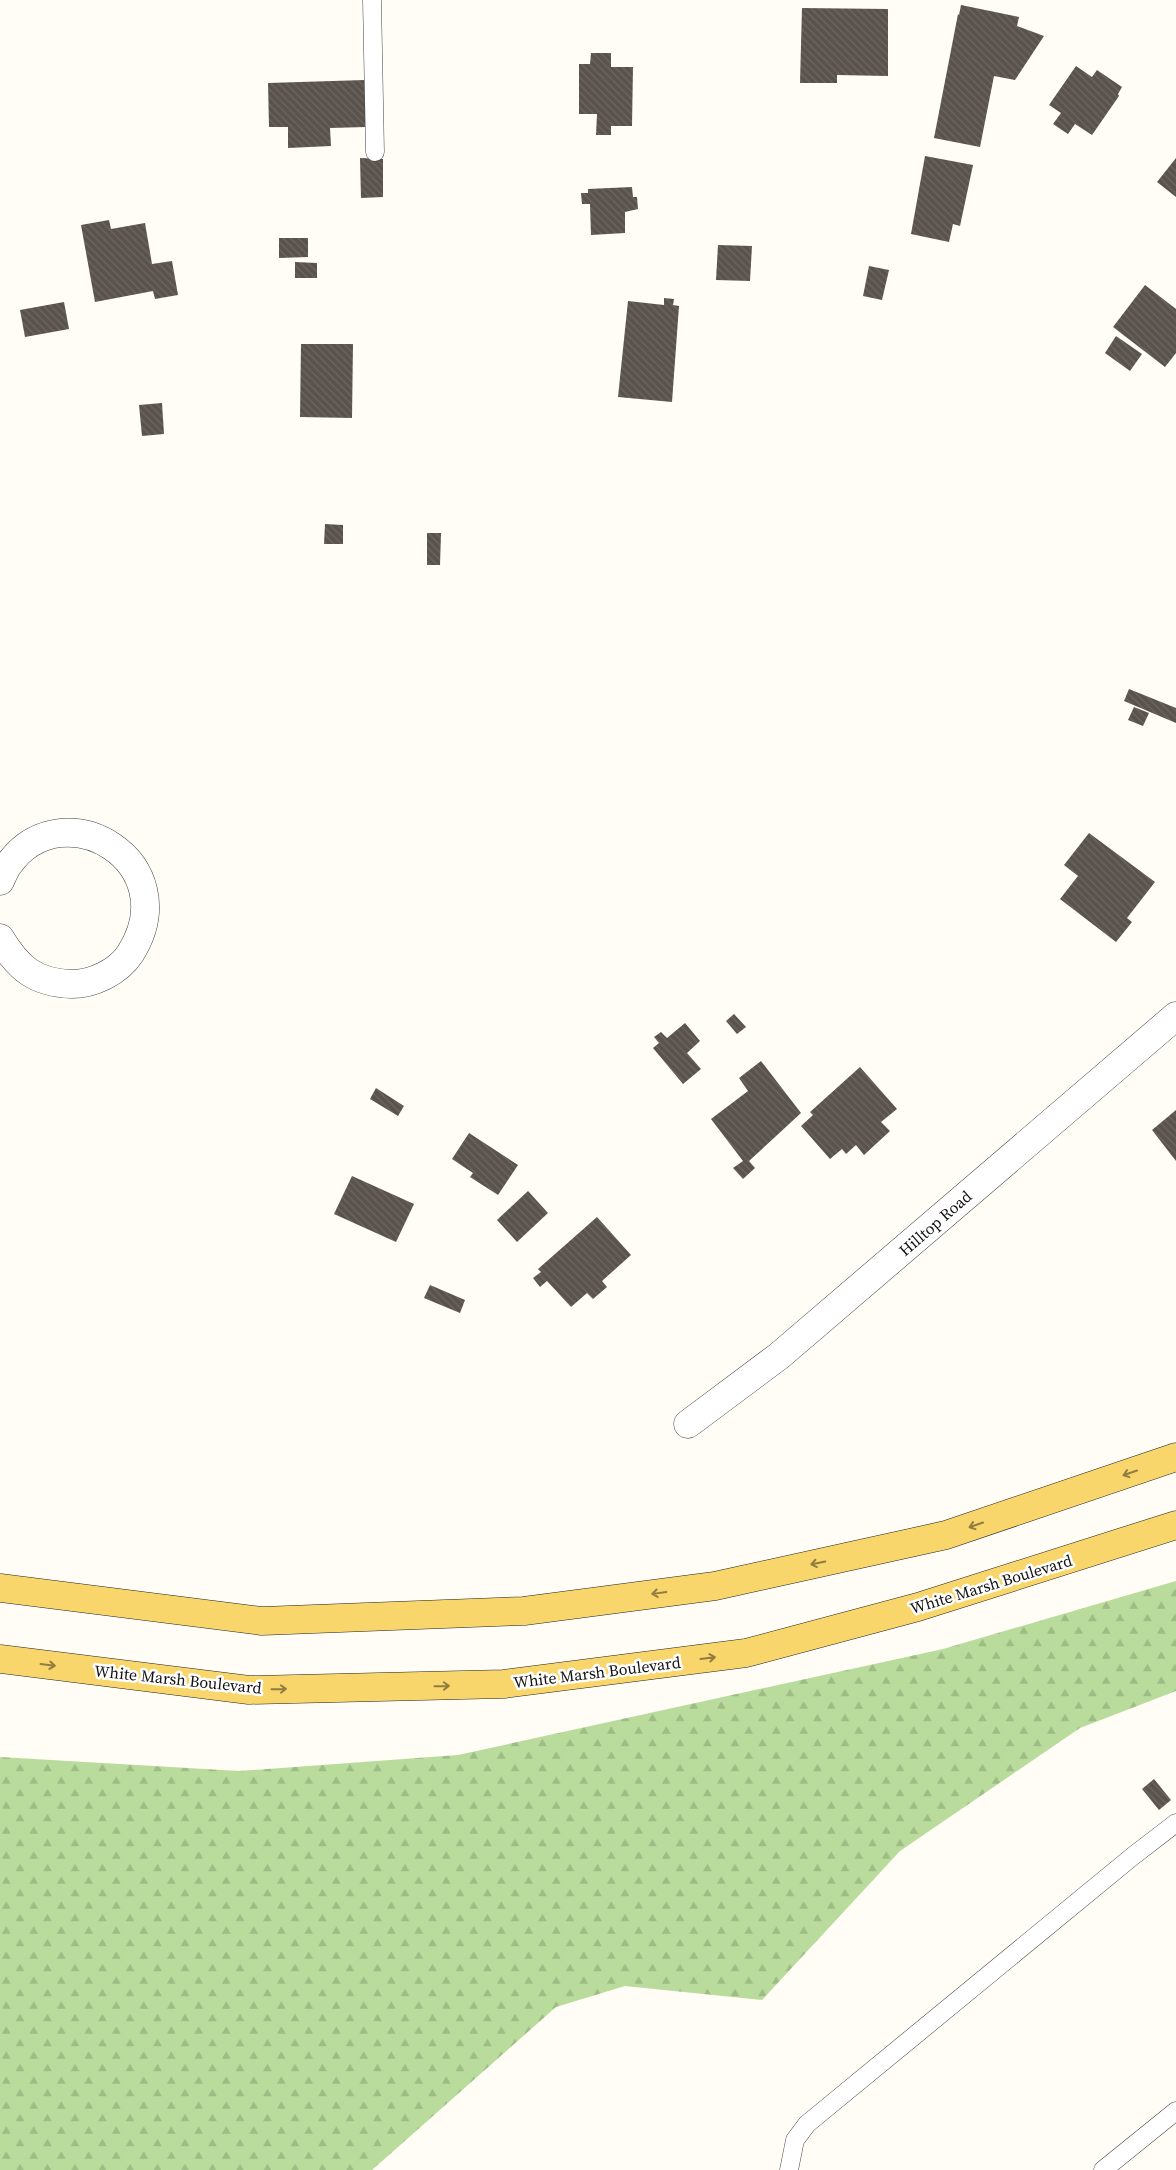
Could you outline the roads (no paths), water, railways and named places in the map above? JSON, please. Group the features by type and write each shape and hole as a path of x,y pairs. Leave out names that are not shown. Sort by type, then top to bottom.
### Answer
{"main road":[{"path":"0,1588 262,1621 524,1611 715,1586 946,1535 1176,1457"},
{"name":"White Marsh Boulevard","path":"0,1659 249,1690 504,1684 746,1653 918,1607 1176,1525"}],"street":[{"path":"0,881 8,864 25,847 47,836 71,832 95,836 116,848 133,866 143,887 146,913 140,938 126,960 106,976 81,984 55,984 32,974 12,958 0,938"},
{"name":"Hilltop Road","path":"688,1424 779,1356 1176,1016"}],"lane":[{"path":"372,0 375,152"},
{"path":"789,2170 795,2140 807,2124 1133,1856 1176,1823"},
{"path":"1103,2170 1176,2111"}]}
